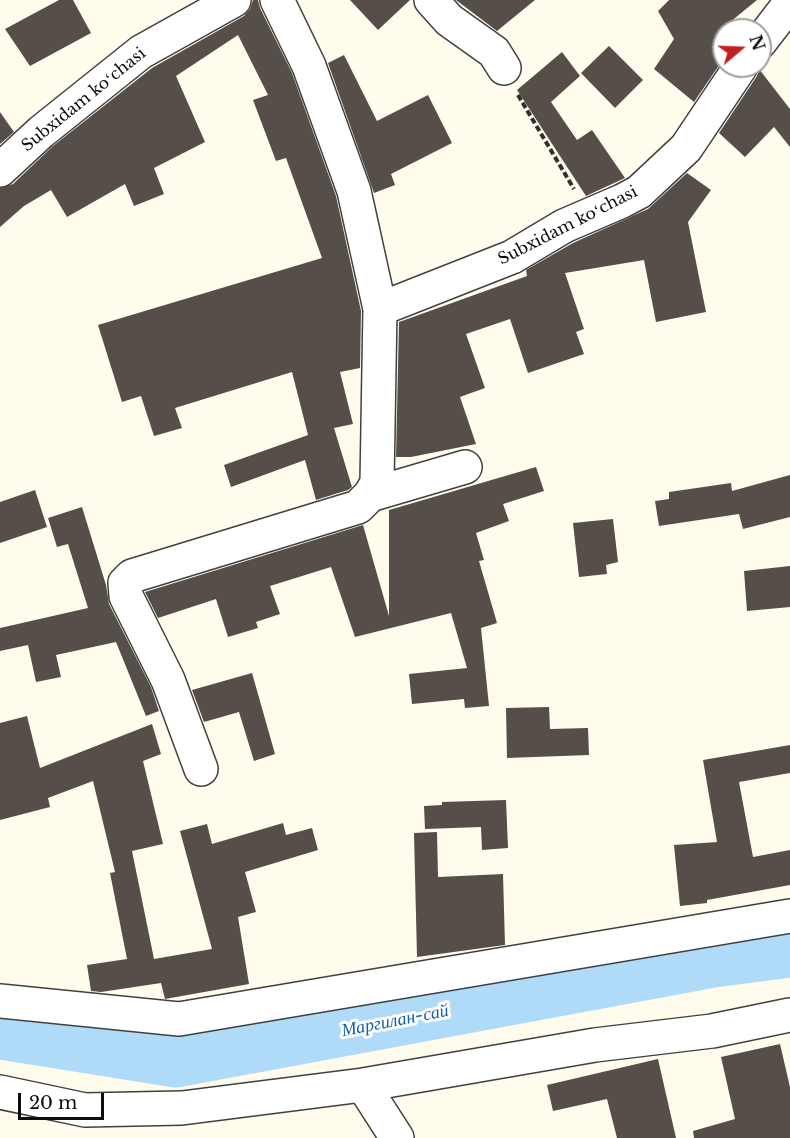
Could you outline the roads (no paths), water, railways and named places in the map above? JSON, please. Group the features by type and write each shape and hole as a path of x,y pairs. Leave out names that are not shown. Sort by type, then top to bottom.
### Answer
{"street":[{"name":"Subxidam koʻchasi","path":"0,170 41,132 141,52 234,0"},
{"path":"201,769 168,680 126,596 125,583 132,576 358,507 370,495 377,483 380,309 354,191 309,66 277,0"},
{"path":"431,0 449,20 494,52 504,68"},
{"path":"772,26 790,3"},
{"name":"Subxidam koʻchasi","path":"380,309 512,257 564,226 639,192 686,148 733,78"},
{"path":"370,495 465,467"},
{"path":"0,1001 179,1019 790,916"},
{"path":"0,1092 85,1110 182,1108 363,1085 595,1045 712,1031 790,1015"},
{"path":"363,1085 397,1138"}],"waterway":[{"name":"Маргилан-сай","path":"0,1034 176,1062 714,962 790,952"}]}
